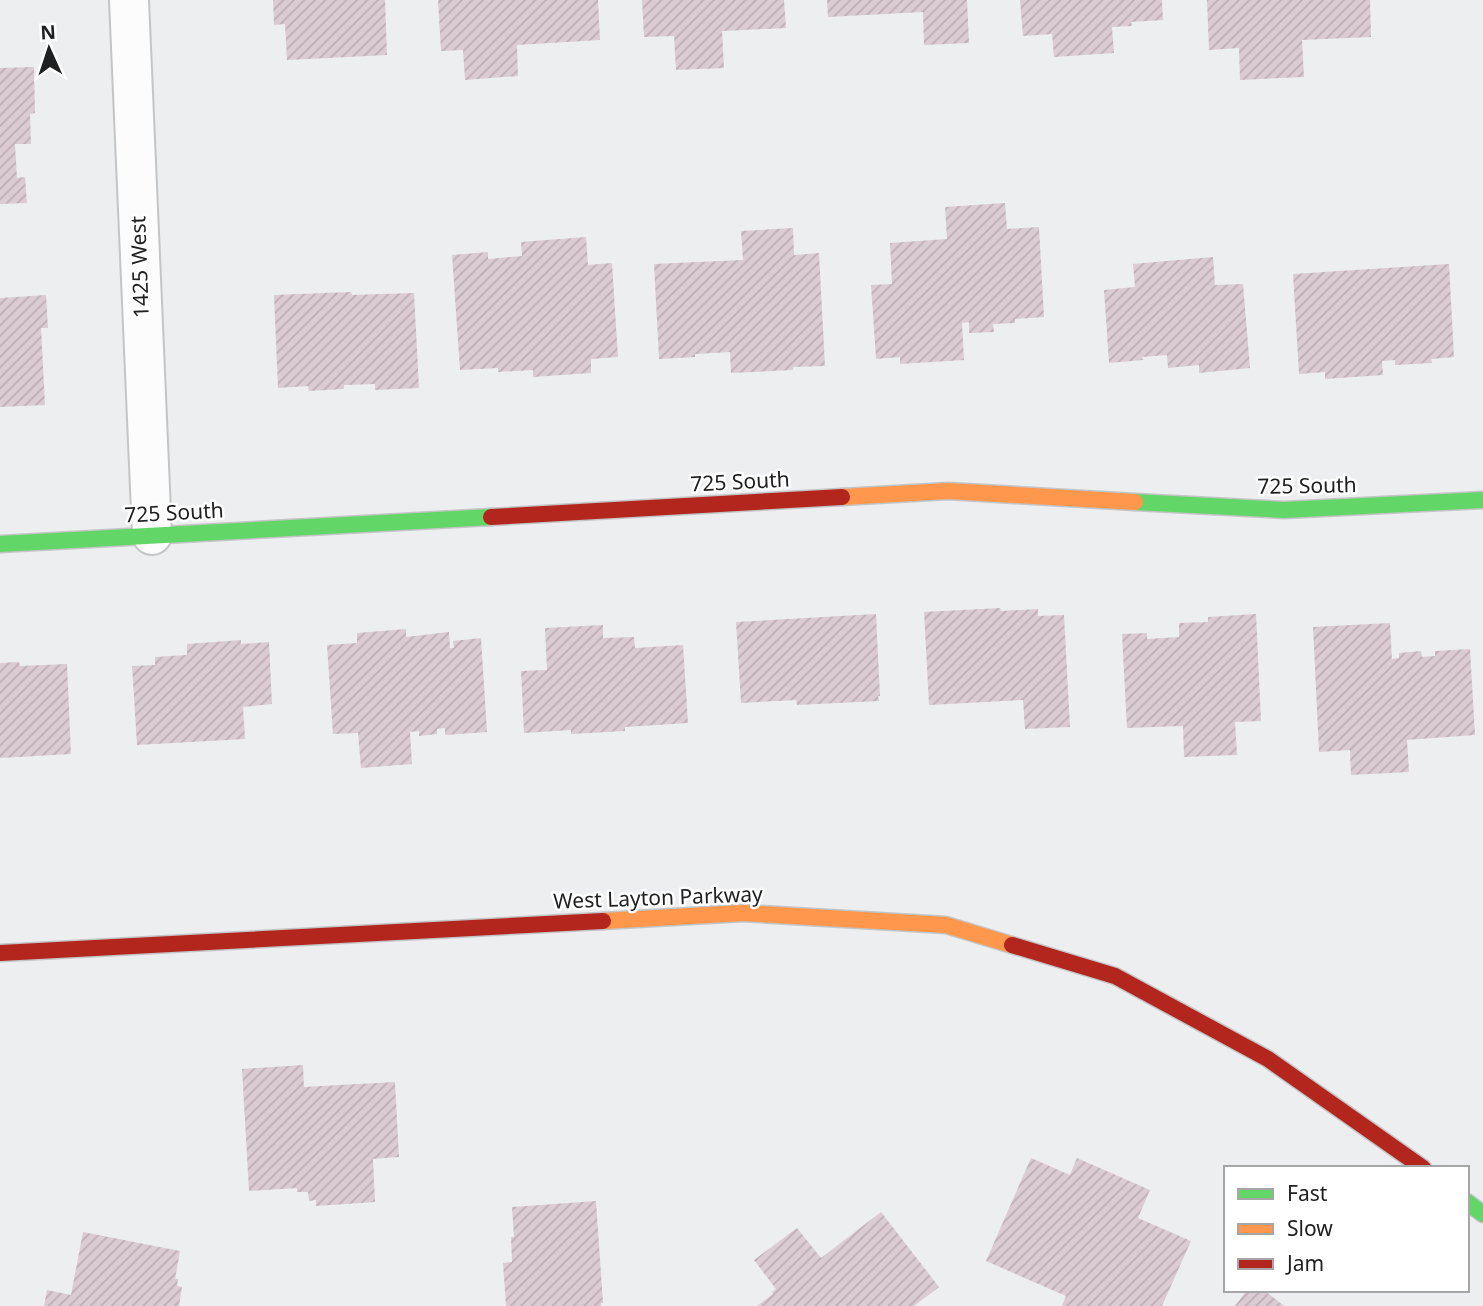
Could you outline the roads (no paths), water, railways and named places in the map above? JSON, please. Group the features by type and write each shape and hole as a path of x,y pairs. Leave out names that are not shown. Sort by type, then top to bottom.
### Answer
{"main road":[{"name":"725 South","path":"0,544 948,491 1284,510 1483,500"},
{"name":"West Layton Parkway","path":"0,953 743,913 946,925 1115,976 1268,1059 1420,1166"}],"street":[{"name":"1425 West","path":"129,0 152,535"}]}
